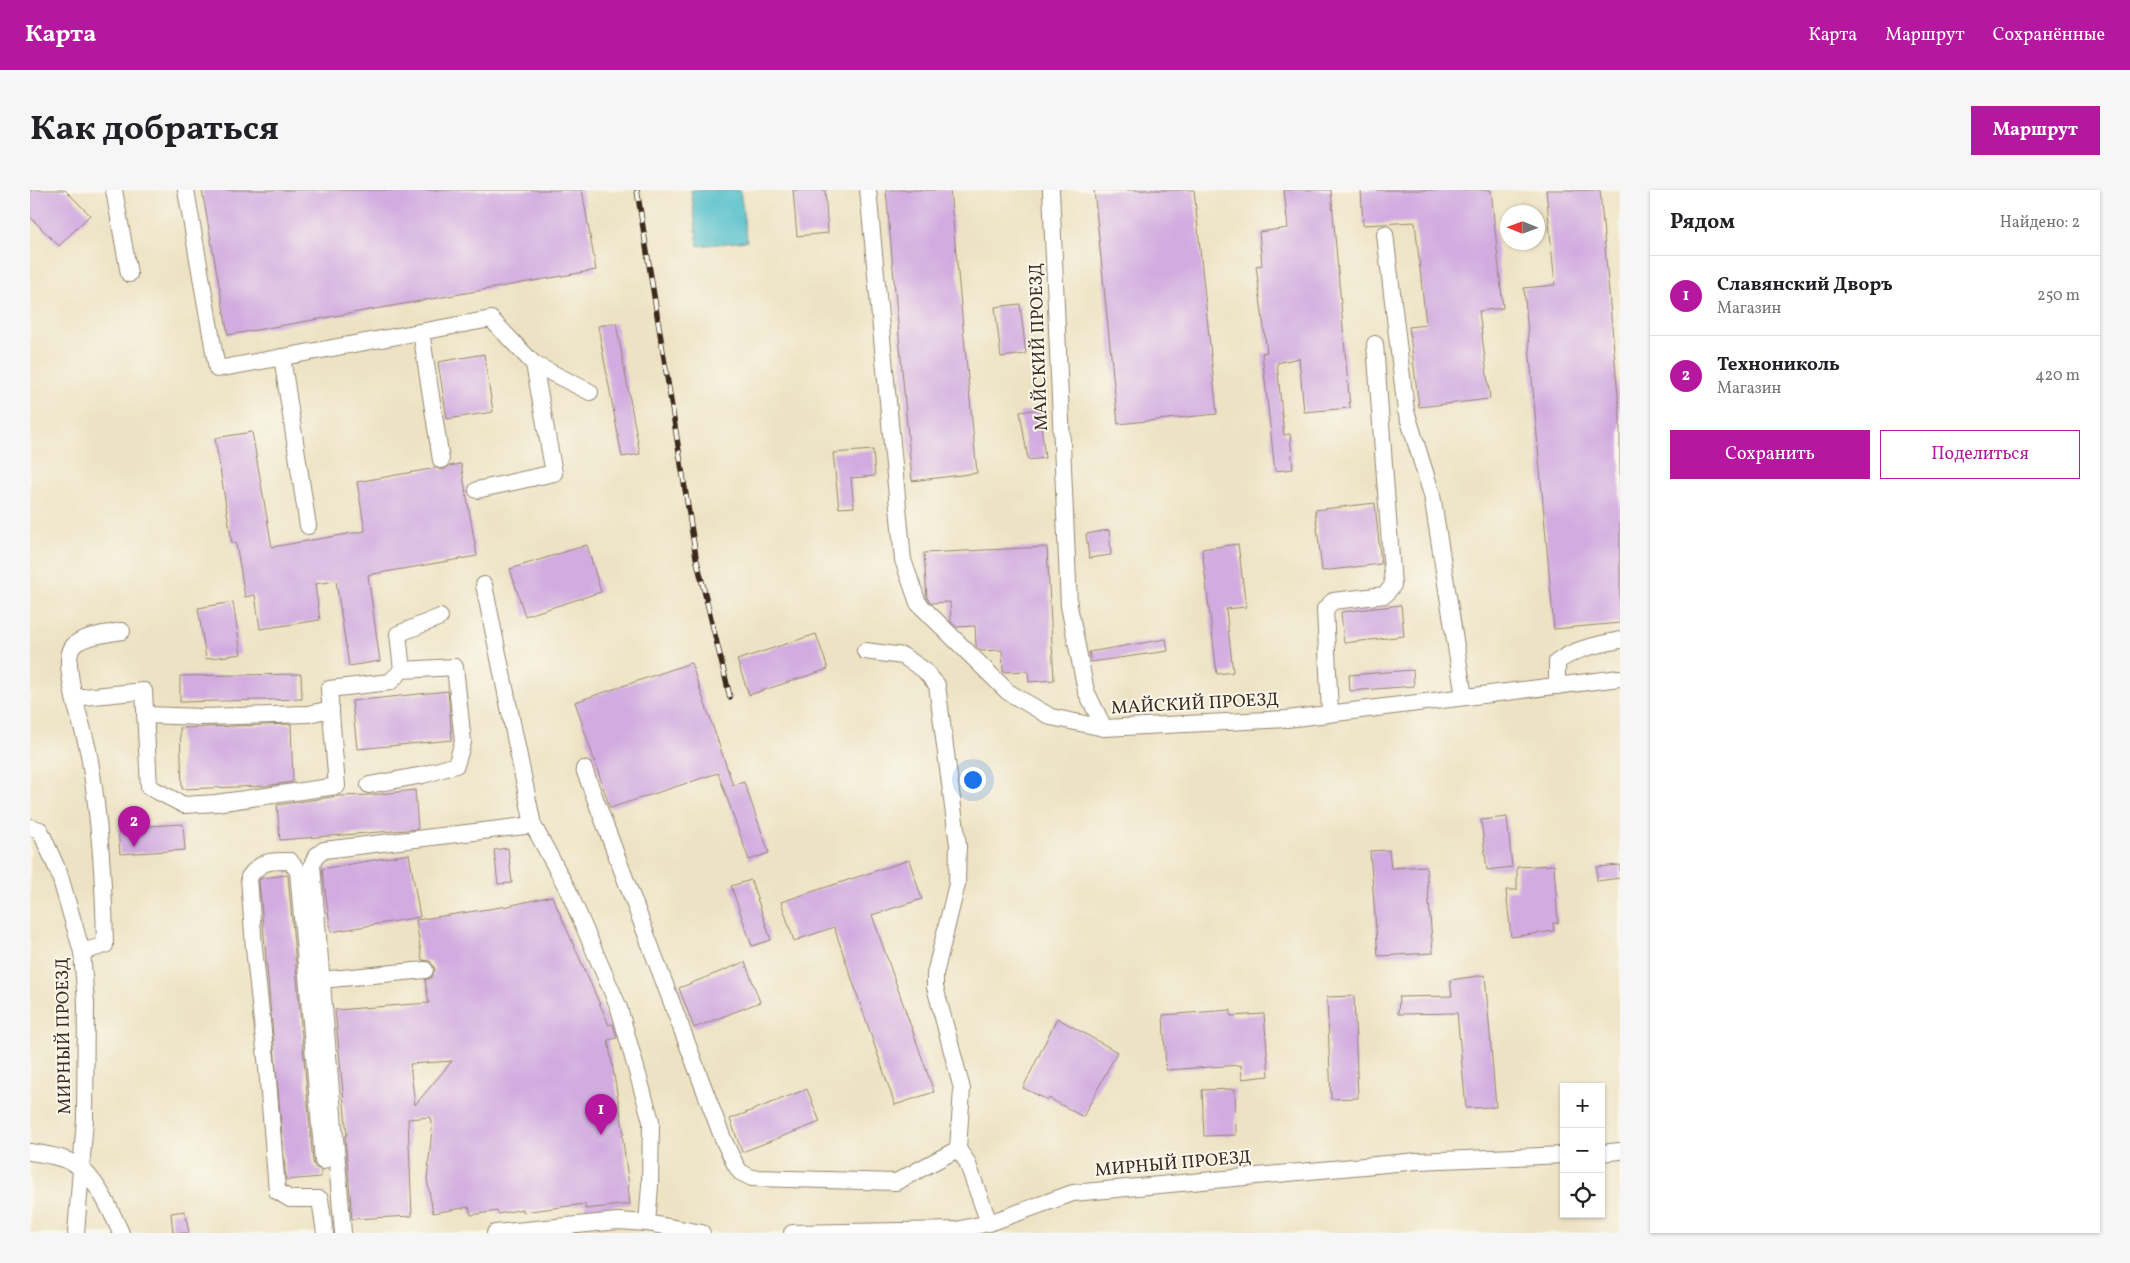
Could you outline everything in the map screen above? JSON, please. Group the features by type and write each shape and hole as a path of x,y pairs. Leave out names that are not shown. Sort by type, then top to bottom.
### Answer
{"street":[{"path":"100,190 115,195 129,274"},
{"path":"186,190 218,369 491,319 534,364 590,392"},
{"path":"868,190 903,560 918,603 1008,692 1051,717 1104,728"},
{"name":"МАЙСКИЙ ПРОЕЗД","path":"1051,190 1069,606 1086,691 1104,728 1286,719 1620,678"},
{"path":"1385,234 1406,411 1432,494 1464,697"},
{"path":"421,332 441,460"},
{"path":"1330,713 1324,625 1325,609 1333,601 1385,595 1393,586 1375,344"},
{"path":"282,357 308,526"},
{"path":"477,490 554,473 534,364"},
{"path":"484,585 533,825 568,890 618,1008 651,1121 647,1223"},
{"path":"402,670 398,634 440,617"},
{"path":"82,952 105,945 105,915 102,856 90,759 74,698 68,666 69,651 78,641 92,636 122,631"},
{"path":"1557,686 1557,662 1585,647 1620,640"},
{"path":"865,652 903,656 924,670 937,685 958,845 957,884 935,974 935,987 962,1089 958,1149 967,1162 989,1223"},
{"path":"74,698 144,691 149,787 184,805 216,803 337,786 330,689 390,682 402,670 455,667 464,742 456,766 423,775 369,785"},
{"path":"145,715 202,717 308,714 331,709"},
{"path":"584,769 723,1139 740,1172 752,1178 896,1182 958,1149"},
{"path":"343,1233 312,865 316,856 324,850 533,825"},
{"name":"МИРНЫЙ ПРОЕЗД","path":"30,827 40,830 59,873 82,952 86,1012 85,1119 76,1233"},
{"path":"323,1160 298,871 290,861 274,861 257,866 249,877 277,1191 290,1199 320,1199 325,1233"},
{"path":"322,980 425,970"},
{"path":"1605,1153 1620,1151"},
{"path":"30,1152 64,1159 81,1169 107,1202 121,1233"},
{"name":"МИРНЫЙ ПРОЕЗД","path":"792,1233 956,1230 989,1223 1073,1193 1418,1161 1560,1155"},
{"path":"495,1233 618,1221 647,1223 702,1233"}],"water":[{"path":"691,190 740,190 747,241 698,246"}],"building":[{"path":"30,190 65,190 90,215 59,246 30,217"},
{"path":"202,190 582,190 596,270 228,335"},
{"path":"793,190 825,190 828,233 797,236"},
{"path":"886,190 950,190 977,473 912,481"},
{"path":"1094,190 1194,190 1217,414 1118,424"},
{"path":"1284,190 1331,190 1350,408 1304,412 1299,358 1277,363 1284,435 1290,434 1293,469 1275,471 1262,353 1267,352 1256,266 1262,265 1259,232 1288,228"},
{"path":"1361,190 1491,190 1503,308 1479,311 1490,399 1419,407 1409,327 1426,325 1415,222 1363,225"},
{"path":"1546,190 1600,190 1620,419 1620,623 1554,629 1524,288 1555,285"},
{"path":"1020,304 1026,354 1001,357 995,307"},
{"path":"616,323 640,454 622,457 598,326"},
{"path":"484,354 493,412 447,419 438,362"},
{"path":"1039,409 1045,458 1028,460 1020,412"},
{"path":"252,432 272,547 365,531 357,482 436,468 443,470 449,466 461,464 477,556 368,575 380,661 349,666 336,581 315,584 320,620 260,629 255,595 245,597 236,543 232,543 215,438"},
{"path":"873,450 875,476 851,478 854,507 839,508 833,453"},
{"path":"1375,503 1381,564 1322,571 1315,510"},
{"path":"1109,530 1111,555 1089,558 1086,534"},
{"path":"1238,544 1246,607 1226,609 1233,672 1217,674 1202,549"},
{"path":"587,545 601,592 525,616 510,569"},
{"path":"1047,547 1054,680 1029,682 1028,671 1003,672 1002,650 981,651 976,646 975,626 957,627 951,622 950,602 932,603 927,598 924,553"},
{"path":"233,602 241,654 206,659 198,608"},
{"path":"1401,605 1404,636 1344,643 1341,612"},
{"path":"816,634 828,669 749,695 737,660"},
{"path":"1166,639 1168,651 1091,662 1089,652"},
{"path":"691,663 733,785 744,782 769,853 749,860 718,773 610,808 575,702"},
{"path":"1413,670 1414,686 1350,691 1349,675"},
{"path":"301,674 302,699 180,702 180,676"},
{"path":"448,691 452,740 357,749 352,701"},
{"path":"291,724 293,782 264,786 182,789 180,728"},
{"path":"415,790 418,829 280,840 277,805 339,796 371,795"},
{"path":"1507,817 1512,867 1487,870 1481,820"},
{"path":"183,824 185,850 120,854 118,828"},
{"path":"508,848 512,883 498,884 494,850"},
{"path":"1389,850 1391,868 1426,866 1433,953 1378,956 1370,851"},
{"path":"409,854 420,917 331,932 322,869"},
{"path":"909,860 922,899 872,915 934,1092 895,1105 834,927 794,941 781,902"},
{"path":"1554,865 1558,923 1553,923 1554,931 1511,937 1506,890 1517,890 1517,867"},
{"path":"1620,865 1620,878 1597,881 1597,867"},
{"path":"288,875 313,1162 315,1167 321,1170 321,1177 286,1180 259,880"},
{"path":"751,880 771,940 752,946 731,886"},
{"path":"552,896 609,1025 613,1024 617,1038 608,1040 624,1134 622,1134 630,1204 585,1209 585,1204 523,1212 523,1209 498,1214 497,1211 471,1215 469,1207 433,1213 427,1179 432,1129 430,1117 408,1119 412,1216 352,1219 345,1136 347,1135 335,1010 429,1003 425,980 431,978 435,969 430,961 422,960 416,920 508,906","holes":["452,1061 415,1105 410,1064"]},
{"path":"745,962 760,1002 694,1028 679,988"},
{"path":"1485,975 1496,1107 1466,1108 1457,1013 1398,1014 1399,997 1452,996 1450,980"},
{"path":"1354,996 1358,1098 1331,1099 1327,997"},
{"path":"1231,1010 1231,1016 1264,1014 1269,1076 1242,1079 1241,1065 1166,1070 1163,1015"},
{"path":"1057,1018 1117,1052 1083,1117 1049,1098 1048,1100 1023,1088"},
{"path":"807,1089 820,1122 742,1152 730,1119"},
{"path":"1235,1089 1236,1135 1204,1136 1202,1090"},
{"path":"185,1211 189,1233 173,1233 171,1213"}],"railway":[{"path":"637,190 696,557 730,697"}],"place":[{"name":"Технониколь","path":"134,847"},
{"name":"Cлавянский Дворъ","path":"601,1135"}]}
